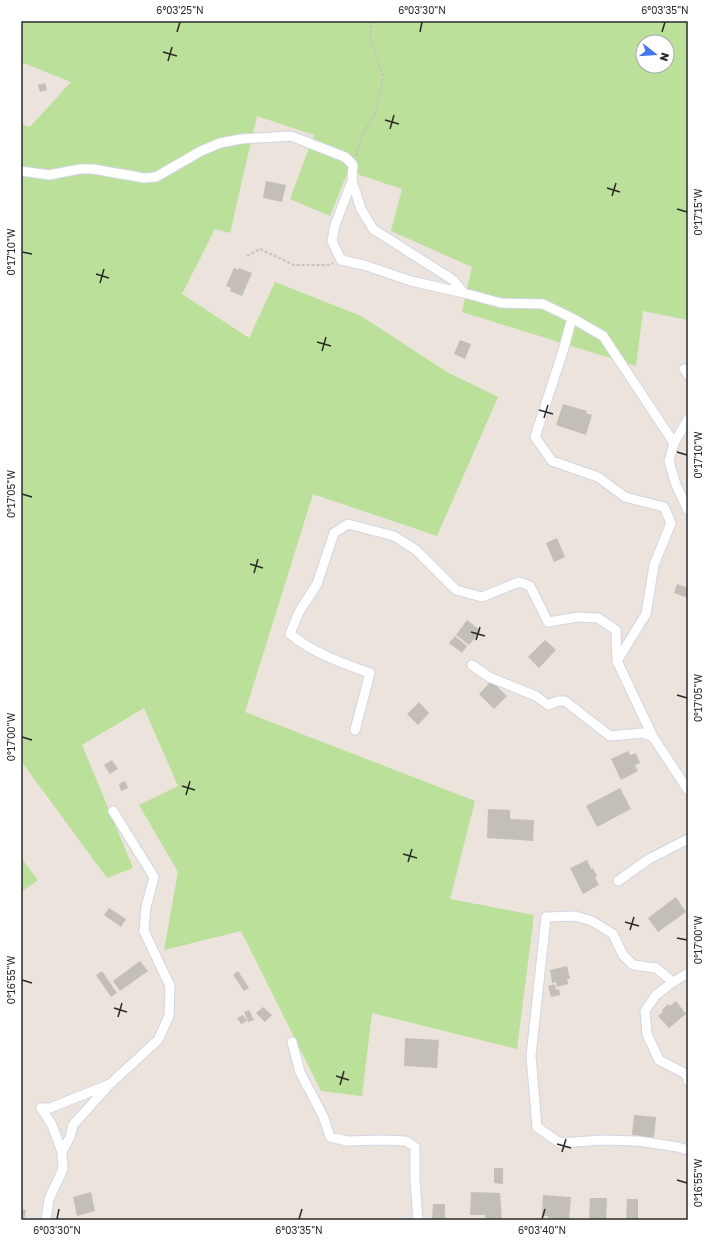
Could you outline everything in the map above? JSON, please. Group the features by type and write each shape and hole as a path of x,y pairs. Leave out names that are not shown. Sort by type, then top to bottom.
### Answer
{"street":[{"path":"21,171 49,175 80,169 93,169 144,178 156,177 201,151 220,143 241,139 290,136 345,157 353,165 352,181 334,225 332,241 341,260 364,265 411,281 501,303 543,304 572,318 603,336 674,443"},
{"path":"352,181 361,209 373,229 453,280 464,293"},
{"path":"572,318 564,351 535,437 552,461 598,477 625,497 664,507 671,523 654,565 646,614 617,661"},
{"path":"688,419 674,443 668,461 676,485 688,510"},
{"path":"355,730 370,673 340,662 301,644 290,634 299,612 317,584 334,534 348,524 394,536 416,550 456,590 482,597 518,582 530,586 548,622 578,617 598,618 616,630 617,661 653,737 688,790"},
{"path":"472,665 489,677 536,696 548,705 558,701 565,701 610,736 643,733 653,737"},
{"path":"62,1152 70,1137 73,1125 110,1084 158,1040 169,1016 170,986 144,931 146,907 154,878 113,811"},
{"path":"618,881 649,859 688,840"},
{"path":"673,982 656,968 633,965 623,955 613,934 592,921 574,916 546,917 531,1056 537,1127 560,1143 601,1140 638,1141 688,1150"},
{"path":"688,973 656,995 645,1011 647,1034 659,1060 684,1073 688,1077 688,1081"},
{"path":"292,1042 300,1072 324,1118 330,1137 347,1141 406,1141 415,1147 415,1181 418,1220"},
{"path":"46,1220 49,1199 63,1169 62,1152 52,1125 41,1108 50,1108 110,1084"}],"path":[{"path":"353,165 362,136 376,112 383,76 370,36 372,21"},
{"path":"248,256 260,249 294,265 328,265 341,260"}],"green space":[{"path":"21,21 688,21 688,320 643,311 636,366 462,312 472,267 391,231 402,189 348,171 330,216 290,199 314,135 257,116 230,233 215,229 182,294 249,338 275,282 361,316 447,372 498,397 437,536 313,494 245,712 475,801 450,899 534,915 517,1049 372,1013 362,1096 321,1091 241,931 164,950 178,872 139,805 178,786 144,708 82,745 133,868 107,878 21,761 21,124 30,127 71,82 21,62"},
{"path":"21,858 38,880 21,892"}],"building":[{"path":"45,83 47,90 40,92 38,85"},
{"path":"266,181 286,185 282,202 263,198"},
{"path":"234,268 238,270 239,268 252,273 242,296 230,291 231,288 226,286"},
{"path":"460,340 471,344 465,359 454,354"},
{"path":"563,404 587,411 586,413 592,415 586,435 556,425"},
{"path":"557,538 565,557 554,562 546,543"},
{"path":"677,584 688,588 688,598 674,593"},
{"path":"467,620 481,631 469,645 456,635"},
{"path":"455,636 467,646 462,653 449,643"},
{"path":"545,640 556,650 539,668 528,657"},
{"path":"491,681 507,696 494,709 479,694"},
{"path":"419,702 429,713 418,725 407,714"},
{"path":"628,751 630,755 636,753 640,763 635,765 638,771 621,780 611,759"},
{"path":"112,760 118,769 110,774 104,765"},
{"path":"125,781 128,788 121,791 119,784"},
{"path":"620,788 631,809 597,827 586,806"},
{"path":"488,809 510,810 510,819 534,820 533,841 487,838"},
{"path":"587,860 591,869 593,868 597,876 595,877 599,885 583,894 570,868"},
{"path":"676,897 686,912 658,932 648,918"},
{"path":"109,908 126,919 121,927 104,915"},
{"path":"140,961 148,971 120,991 113,981"},
{"path":"567,966 570,979 567,979 568,984 557,987 556,982 552,983 550,970"},
{"path":"102,971 117,993 111,997 96,975"},
{"path":"238,971 249,988 244,991 233,975"},
{"path":"555,984 556,990 559,989 560,995 551,997 548,986"},
{"path":"676,1001 686,1014 669,1028 658,1016 663,1012 662,1010 668,1004 670,1006"},
{"path":"263,1007 272,1015 265,1022 256,1013"},
{"path":"249,1010 254,1020 248,1022 244,1012"},
{"path":"243,1015 247,1021 241,1024 237,1018"},
{"path":"405,1038 439,1040 437,1068 404,1066"},
{"path":"634,1115 656,1117 654,1138 632,1135"},
{"path":"494,1168 503,1168 503,1184 494,1183"},
{"path":"91,1192 95,1211 77,1216 73,1197"},
{"path":"471,1192 500,1193 502,1220 485,1220 485,1215 470,1215"},
{"path":"543,1195 571,1197 569,1220 542,1216"},
{"path":"590,1198 607,1198 606,1220 589,1219"},
{"path":"627,1199 638,1199 638,1220 626,1220"},
{"path":"433,1204 445,1204 445,1220 432,1220"},
{"path":"21,1209 26,1210 24,1220 21,1220"}]}
